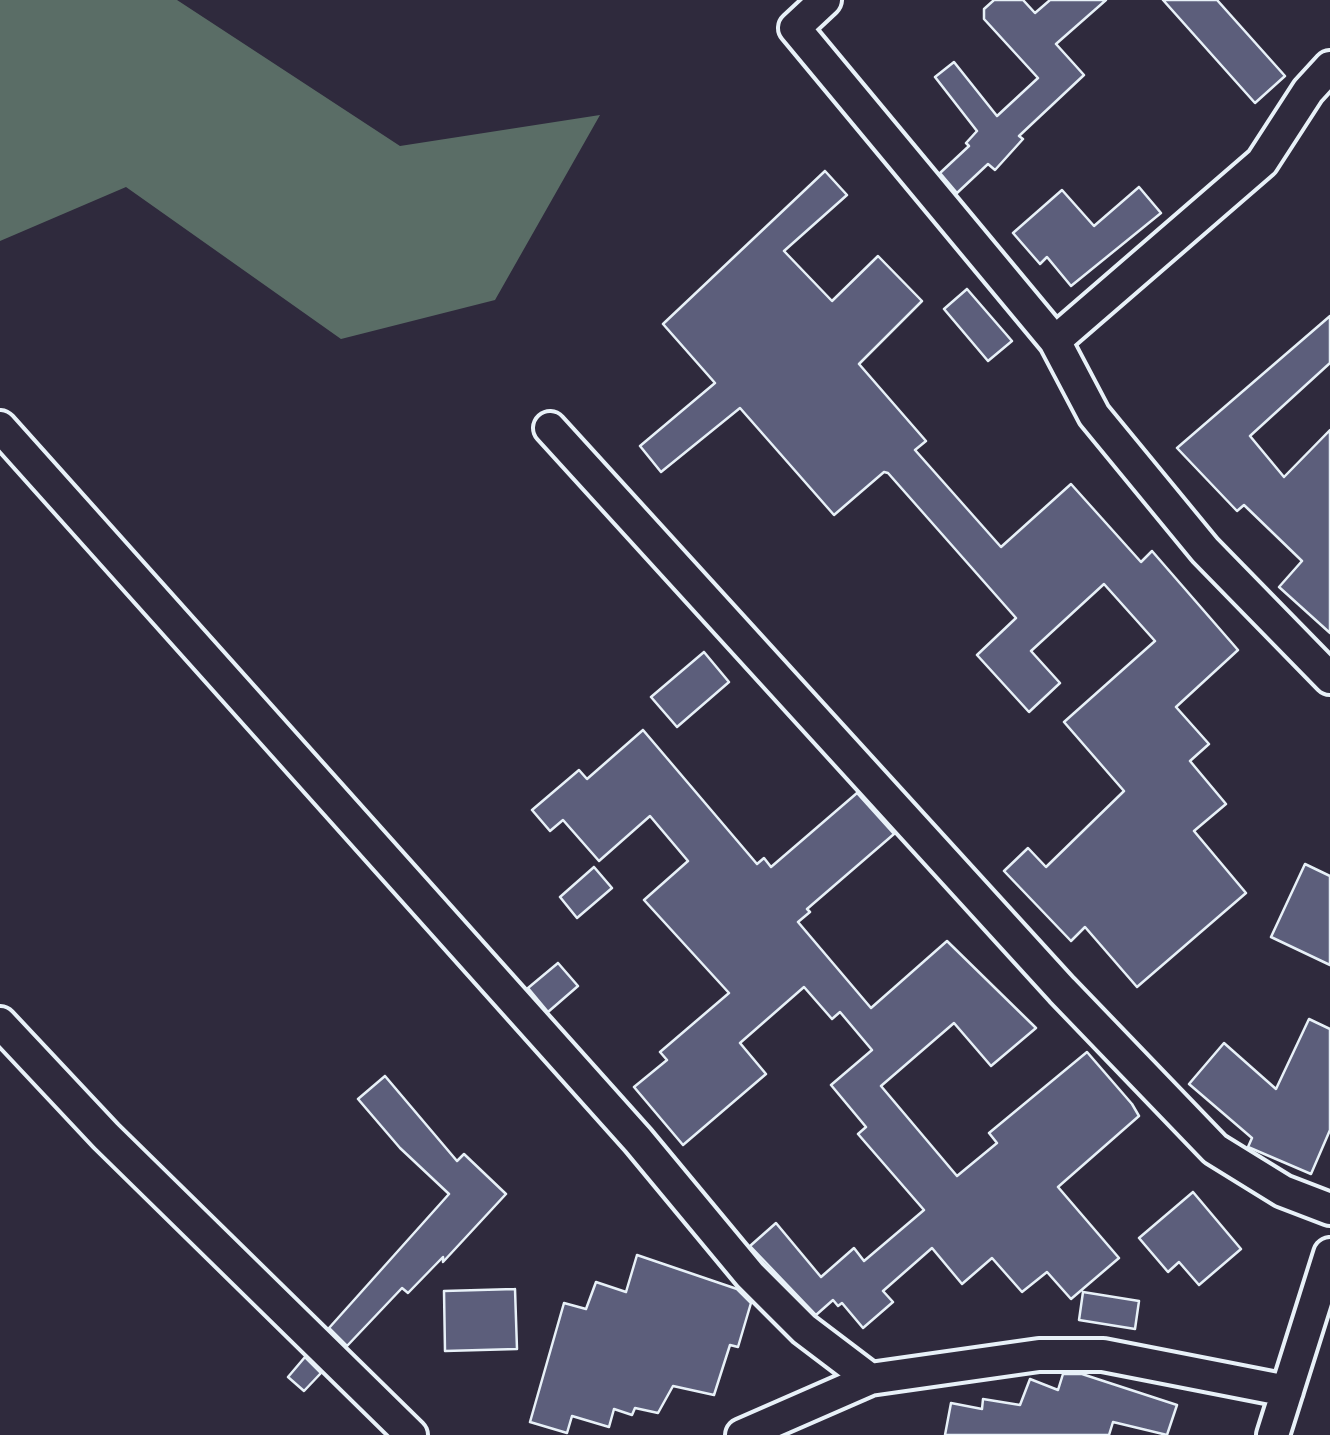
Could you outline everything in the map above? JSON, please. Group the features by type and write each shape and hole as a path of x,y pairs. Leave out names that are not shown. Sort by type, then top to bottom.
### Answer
{"street":[{"path":"825,0 796,28 1055,341 1094,414 1206,550 1330,678"},
{"path":"1055,341 1262,162 1308,91 1330,67"},
{"path":"0,426 638,1140 750,1276 804,1329 870,1379"},
{"path":"550,428 1062,990 1214,1148 1284,1191 1330,1209"},
{"path":"0,1022 106,1136 411,1435"},
{"path":"1274,1435 1328,1265"},
{"path":"742,1435 870,1379 1039,1355 1104,1355 1286,1391"}],"green space":[{"path":"0,0 177,0 400,146 600,115 495,300 341,339 126,187 0,241"}],"building":[{"path":"994,0 1023,0 1035,13 1050,0 1106,0 1056,44 1084,75 1019,136 1023,139 995,170 988,164 957,193 940,173 969,146 966,143 977,131 935,77 954,62 997,116 1038,78 984,19 984,9"},
{"path":"1163,0 1217,0 1285,76 1255,103"},
{"path":"825,171 847,195 784,251 832,301 878,256 922,301 859,364 926,441 915,450 1001,547 1071,484 1141,562 1152,551 1238,650 1176,707 1209,744 1190,761 1226,804 1194,831 1246,893 1137,987 1085,927 1071,941 1004,871 1028,848 1046,867 1124,791 1064,722 1155,641 1104,584 1031,651 1060,683 1029,712 977,655 1016,618 888,473 884,472 834,515 740,408 661,472 640,446 715,383 663,324"},
{"path":"1139,187 1161,213 1071,286 1047,257 1040,264 1013,233 1062,190 1094,226"},
{"path":"967,289 1012,341 988,361 944,309"},
{"path":"1330,316 1330,363 1250,436 1284,477 1330,430 1330,633 1279,587 1302,561 1244,505 1237,511 1177,448"},
{"path":"704,652 729,682 677,727 651,697"},
{"path":"643,730 757,864 764,858 771,867 857,793 894,834 807,909 810,912 798,922 871,1008 947,941 1036,1028 991,1066 954,1023 881,1086 957,1176 997,1143 989,1133 1087,1052 1132,1104 1139,1116 1058,1187 1119,1258 1071,1299 1047,1272 1022,1292 992,1258 962,1284 932,1248 883,1291 893,1302 863,1328 842,1303 838,1306 833,1300 816,1315 750,1246 776,1223 821,1277 854,1248 864,1261 924,1210 858,1134 866,1127 831,1085 872,1050 840,1012 832,1019 804,987 740,1043 766,1074 683,1145 634,1087 667,1060 660,1052 729,993 644,900 688,861 650,816 599,861 563,820 550,831 532,810 579,770 587,779"},
{"path":"1305,864 1330,876 1330,965 1271,937"},
{"path":"594,867 612,888 577,918 560,897"},
{"path":"558,963 578,986 548,1012 528,988"},
{"path":"1309,1019 1330,1029 1330,1130 1311,1174 1248,1147 1252,1138 1189,1084 1224,1043 1276,1089"},
{"path":"385,1076 457,1161 464,1154 506,1194 443,1262 443,1257 408,1293 402,1288 347,1346 329,1328 449,1194 400,1148 358,1099"},
{"path":"1193,1192 1241,1249 1199,1285 1179,1262 1168,1272 1139,1238"},
{"path":"637,1255 737,1289 751,1303 738,1347 730,1345 714,1395 673,1386 658,1413 635,1408 632,1415 614,1409 609,1427 572,1416 567,1433 530,1422 564,1303 586,1309 596,1282 626,1292"},
{"path":"515,1289 517,1349 445,1351 444,1291"},
{"path":"1083,1292 1139,1301 1135,1329 1079,1320"},
{"path":"305,1357 321,1373 304,1391 288,1377"},
{"path":"1063,1374 1082,1374 1177,1405 1167,1435 1113,1422 1109,1435 945,1435 951,1403 982,1409 983,1399 1020,1405 1030,1379 1058,1390"}]}
